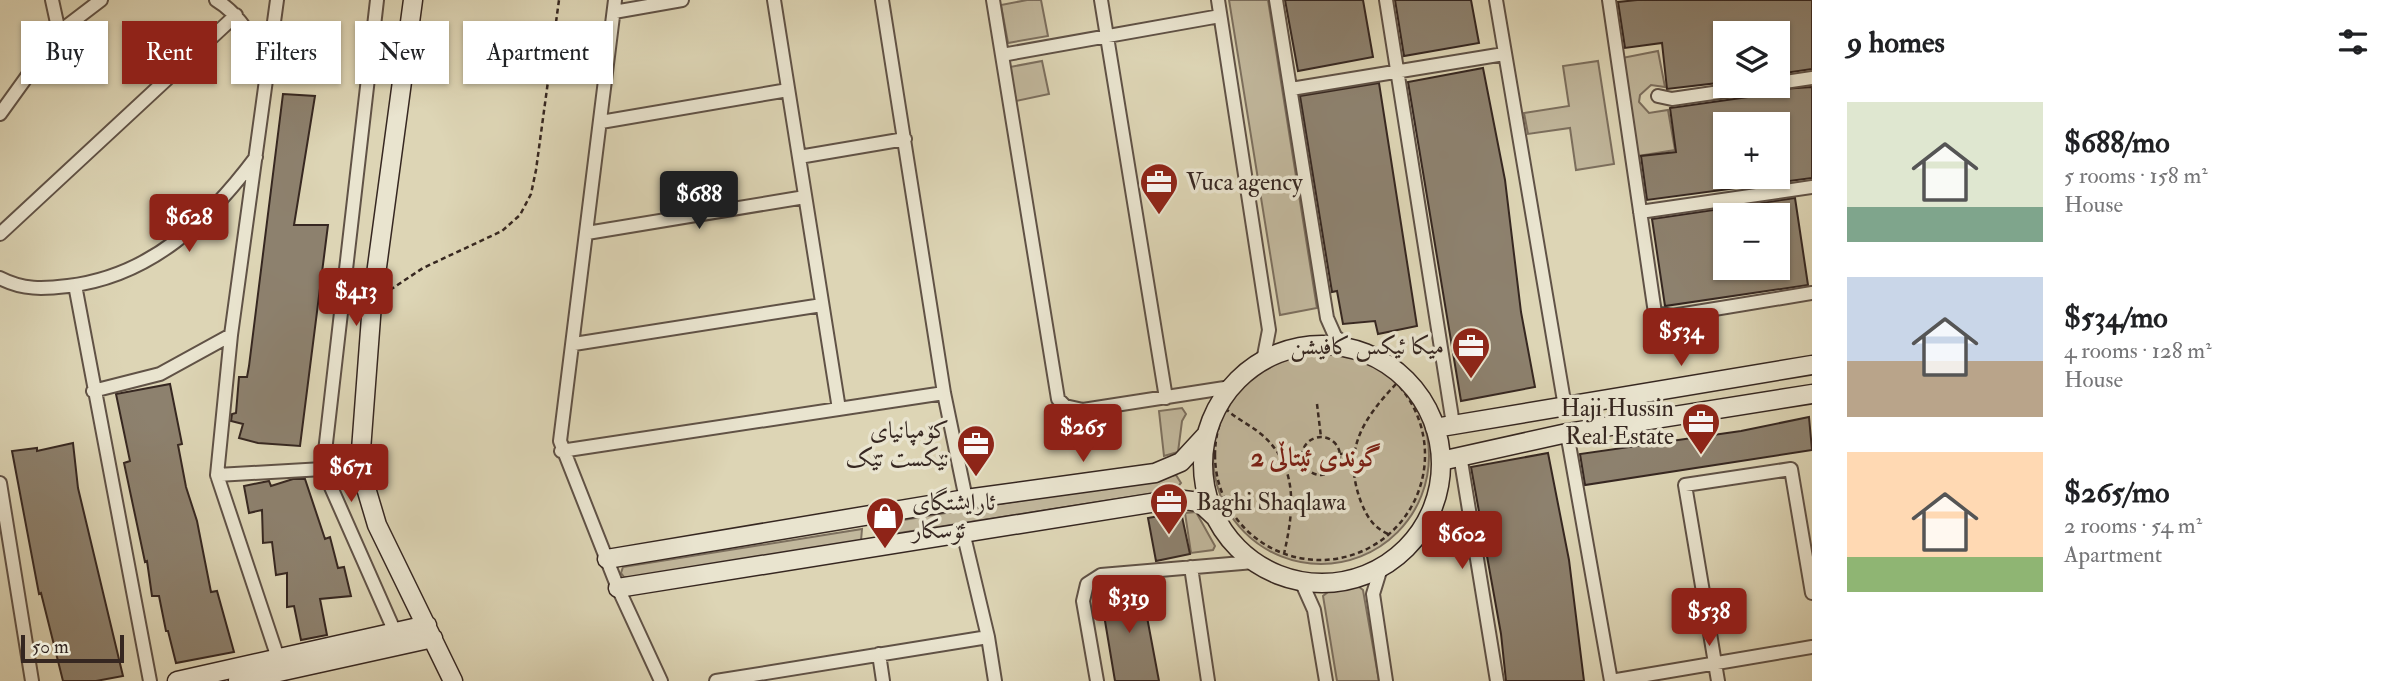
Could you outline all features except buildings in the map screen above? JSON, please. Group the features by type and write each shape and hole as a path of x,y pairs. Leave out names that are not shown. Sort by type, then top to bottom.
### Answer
{"street":[{"path":"52,0 57,21"},
{"path":"73,21 101,0"},
{"path":"216,0 240,21"},
{"path":"275,21 277,0"},
{"path":"377,0 323,468 398,639"},
{"path":"413,0 372,304 361,437 366,488 377,525 453,681"},
{"path":"661,681 618,588 561,451 561,432 615,6 682,0"},
{"path":"774,0 839,409"},
{"path":"882,0 944,393 967,499"},
{"path":"993,0 1057,396 1065,406 1078,410 1231,387"},
{"path":"1101,0 1166,397"},
{"path":"1217,0 1268,319 1269,340 1263,361"},
{"path":"618,588 882,544 1182,499 1199,502 1217,520 1233,543 1254,562 1272,572 1301,581 1336,583 1381,568 1405,549 1424,525 1437,496 1441,461 1435,428 1418,396 1393,370 1350,349 1335,336 1327,318 1276,0"},
{"path":"1386,0 1453,424"},
{"path":"1496,0 1565,407"},
{"path":"1609,0 1655,313 1672,316 1812,293"},
{"path":"0,234 236,15"},
{"path":"1002,55 1220,16"},
{"path":"1291,89 1504,54"},
{"path":"1790,81 1812,78"},
{"path":"0,114 22,84"},
{"path":"267,84 231,335 217,475 280,665"},
{"path":"601,122 788,90"},
{"path":"1658,96 1672,99 1713,93"},
{"path":"799,157 905,139"},
{"path":"0,278 36,290 101,280 148,261 200,224 258,154"},
{"path":"1640,212 1812,187"},
{"path":"587,233 805,197"},
{"path":"75,285 150,681"},
{"path":"574,344 822,305"},
{"path":"93,391 160,374 231,335"},
{"path":"1217,520 1203,477 1207,433 1213,416 1231,387 1263,361 1305,346 1350,349"},
{"path":"1435,428 1812,365"},
{"path":"561,451 944,393"},
{"path":"1441,461 1567,433 1812,394"},
{"path":"607,559 967,499 1155,472 1181,462 1207,433"},
{"path":"1567,433 1611,681 1812,647"},
{"path":"1460,455 1497,681"},
{"path":"217,475 323,468"},
{"path":"1718,681 1685,485 1791,469 1812,593"},
{"path":"0,483 33,681"},
{"path":"877,514 882,544"},
{"path":"963,532 988,637 995,681"},
{"path":"1097,681 1083,600 1087,584 1101,575 1254,562"},
{"path":"1191,567 1208,681"},
{"path":"1381,568 1373,594 1386,681"},
{"path":"1301,581 1314,610 1326,681"},
{"path":"177,681 280,665 430,632"},
{"path":"716,681 988,637"},
{"path":"879,654 883,681"},
{"path":"238,681 280,665"}],"path":[{"path":"372,304 423,268 502,231 520,215 531,194 536,170 559,0"},
{"path":"1328,350 1352,355 1375,366 1396,384 1411,402 1421,427 1425,453 1423,479 1414,503 1388,534 1357,554 1333,560 1308,560 1284,554 1258,540 1237,520 1222,494 1215,466 1216,436 1225,408 1239,388 1257,370 1279,358 1303,351 1328,350"},
{"path":"1388,534 1375,528 1365,511 1353,474 1354,453 1360,432 1371,411 1396,384"},
{"path":"1317,404 1321,437"},
{"path":"1225,408 1268,440 1283,462 1291,481 1293,505 1284,554"},
{"path":"1321,437 1335,443 1340,454 1337,466 1326,474 1314,473 1302,458 1308,442 1321,437"},
{"path":"1340,454 1354,453"},
{"path":"1283,462 1302,458"}],"shaded area":[{"path":"1041,0 1048,36 1008,43 1001,5"},
{"path":"1229,0 1268,0 1317,308 1280,315"},
{"path":"1658,51 1665,87 1651,85 1640,95 1639,102 1649,113 1668,110 1675,150 1638,156 1622,58"},
{"path":"1042,61 1049,94 1016,101 1010,67"},
{"path":"1598,61 1614,164 1576,170 1570,128 1528,134 1524,113 1569,106 1563,66"},
{"path":"1321,348 1363,356 1398,379 1421,414 1429,456 1421,498 1398,533 1363,556 1321,564 1279,556 1244,533 1221,498 1213,456 1221,414 1244,379 1279,356"},
{"path":"1182,408 1186,414 1182,421 1178,452 1164,456 1159,411"},
{"path":"1176,475 1181,483 1175,490 893,534 887,525 891,522"},
{"path":"1196,512 1215,546 1213,550 1191,553 1185,513"},
{"path":"862,529 861,541 636,577 624,577 621,573 623,567"},
{"path":"1358,586 1363,590 1379,681 1337,681 1323,596 1328,592"}],"place":[{"name":"Vuca agency","path":"1159,216"},
{"name":"میکا ئیکس کافیشن","path":"1471,380"},
{"name":"Haji Hussin Real Estate","path":"1701,456"},
{"name":"کۆمپانیای نێکست تێک","path":"976,478"},
{"name":"Baghi Shaqlawa","path":"1169,536"},
{"name":"ئارایشتگای ئۆسکار","path":"885,550"}],"district":[{"name":"گوندی ئیتاڵی 2","path":"1316,457"}]}
